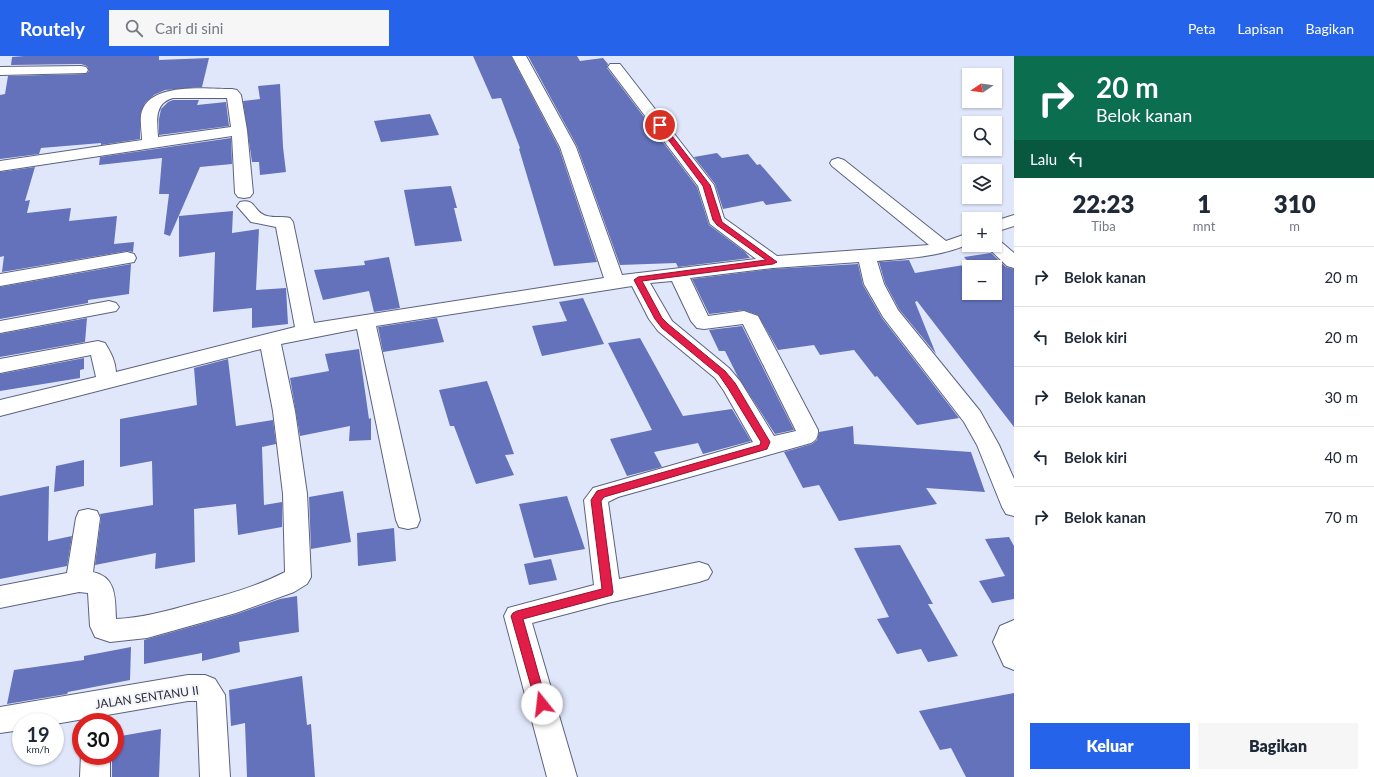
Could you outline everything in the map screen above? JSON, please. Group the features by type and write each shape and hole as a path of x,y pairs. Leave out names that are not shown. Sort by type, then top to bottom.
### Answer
{"street":[{"path":"519,56 568,147 615,282"},
{"path":"615,68 706,185 716,220 773,262"},
{"path":"0,71 81,70"},
{"path":"150,144 149,115 151,108 161,97 173,94 232,93 234,95 239,130 245,200 250,213 260,221 284,222 306,331"},
{"path":"0,166 239,130"},
{"path":"838,163 944,248"},
{"path":"1002,224 1014,220"},
{"path":"0,408 306,331 615,282 773,262 923,252 944,248 962,241"},
{"path":"1002,252 1014,262"},
{"path":"866,255 874,284 890,313 972,417 988,444 1014,507"},
{"path":"0,280 127,258"},
{"path":"608,592 596,500 601,494 764,447 803,438 807,435 807,430 748,317 704,323 701,321 678,274"},
{"path":"638,280 659,319 722,373 732,386 764,439 764,447"},
{"path":"0,327 109,307"},
{"path":"365,321 408,520"},
{"path":"0,597 79,581 95,583 101,589 103,626 108,631 114,632 142,628 214,609 286,584 298,577 295,494 284,411 270,340"},
{"path":"0,366 98,348 104,359 107,380"},
{"path":"79,581 88,518"},
{"path":"562,777 517,616 608,592 699,572"},
{"path":"1014,631 1009,634 1006,642 1014,658"},
{"name":"JALAN SENTANU II","path":"95,713 188,688 205,688 211,695 215,777"},
{"name":"JALAN SENTANU II","path":"0,720 72,715"},
{"path":"95,765 95,777"}],"building":[{"path":"159,56 159,60 209,58 202,87 165,90 154,95 145,103 140,115 140,139 101,145 101,143 41,148 39,154 0,159 0,95 5,94 8,76 86,74 89,71 87,66 81,64 11,65 12,57"},
{"path":"473,56 511,56 559,148 597,262 554,266 519,149 520,148 501,98 492,99"},
{"path":"528,56 577,56 580,61 603,58 608,64 607,68 697,187 709,225 745,252 750,258 678,267 676,263 620,265 577,146"},
{"path":"280,84 283,147 286,172 260,175 259,162 252,162 243,101 260,99 258,86"},
{"path":"173,100 199,100 197,105 226,102 229,126 159,135 159,119 161,109 168,102"},
{"path":"430,114 439,135 381,142 374,121"},
{"path":"231,138 232,164 200,167 170,236 164,234 169,194 159,194 162,158 99,165 100,157"},
{"path":"717,153 722,158 748,154 757,165 760,164 792,201 766,205 763,201 723,209 715,184 694,157"},
{"path":"35,167 25,201 30,200 27,213 71,208 69,221 117,216 114,244 134,242 133,252 127,251 2,272 4,256 0,257 0,172"},
{"path":"451,186 457,208 454,208 462,241 415,246 404,190"},
{"path":"233,211 232,233 259,229 256,290 286,288 288,324 252,328 252,308 213,312 215,252 179,257 179,216"},
{"path":"991,253 998,260 967,260 964,257"},
{"path":"389,257 400,308 374,312 369,291 323,300 314,270 365,265 364,261"},
{"path":"909,260 915,273 962,265 962,300 1002,300 1002,263 1006,267 1014,269 1014,427 917,301 915,302 936,354 899,309 885,283 879,262"},
{"path":"131,264 129,294 88,300 88,303 0,319 0,287"},
{"path":"858,264 863,285 882,318 959,418 917,425 877,376 875,377 854,350 820,355 814,345 778,350 758,315 744,310 709,314 692,279 773,269"},
{"path":"583,298 604,344 542,356 532,326 567,321 559,302"},
{"path":"87,318 85,342 0,357 0,334"},
{"path":"437,318 444,342 383,352 378,327"},
{"path":"742,326 794,430 775,434 738,377 725,351 719,351 709,330"},
{"path":"640,338 683,416 732,409 751,441 703,454 698,443 654,452 662,467 627,476 610,439 652,430 608,343"},
{"path":"359,349 369,419 371,418 371,440 349,441 350,426 300,436 290,378 329,371 325,354"},
{"path":"84,358 84,369 80,370 80,378 0,391 0,374"},
{"path":"228,359 236,426 273,420 276,444 262,447 264,505 282,502 282,527 238,535 236,504 194,509 195,562 155,569 156,553 95,565 101,518 100,514 153,505 152,461 120,467 120,419 197,405 194,368"},
{"path":"487,381 514,454 505,455 514,475 476,484 454,426 450,426 439,390"},
{"path":"853,426 854,444 971,452 985,492 926,488 937,504 839,521 819,485 803,488 784,452 812,444 817,440 819,432"},
{"path":"84,460 84,486 54,492 56,466"},
{"path":"49,486 48,541 72,536 67,566 0,579 0,496"},
{"path":"343,491 351,542 311,549 309,497"},
{"path":"567,496 585,549 534,558 519,504"},
{"path":"394,528 396,561 358,566 357,533"},
{"path":"1009,537 1014,546 1014,599 992,603 979,581 1005,576 985,539"},
{"path":"900,545 933,604 928,604 958,656 928,662 921,649 897,654 877,619 889,617 854,548"},
{"path":"551,559 557,580 529,585 524,564"},
{"path":"297,596 299,632 239,642 240,652 202,661 202,653 144,664 144,640 237,614 280,599"},
{"path":"131,647 130,680 68,692 67,694 7,704 14,670 84,660 84,656"},
{"path":"302,676 307,725 311,724 315,777 247,777 245,723 231,726 229,690"},
{"path":"1014,693 1014,777 966,777 951,748 940,750 919,711"},
{"path":"161,729 159,777 112,777 112,765 124,765 124,735"}],"route":[{"path":"542,704 517,616 608,592 596,500 601,494 764,447 764,439 732,386 722,373 665,326 659,319 652,303 638,280 773,262 728,231 716,220 706,185 660,125"}]}
